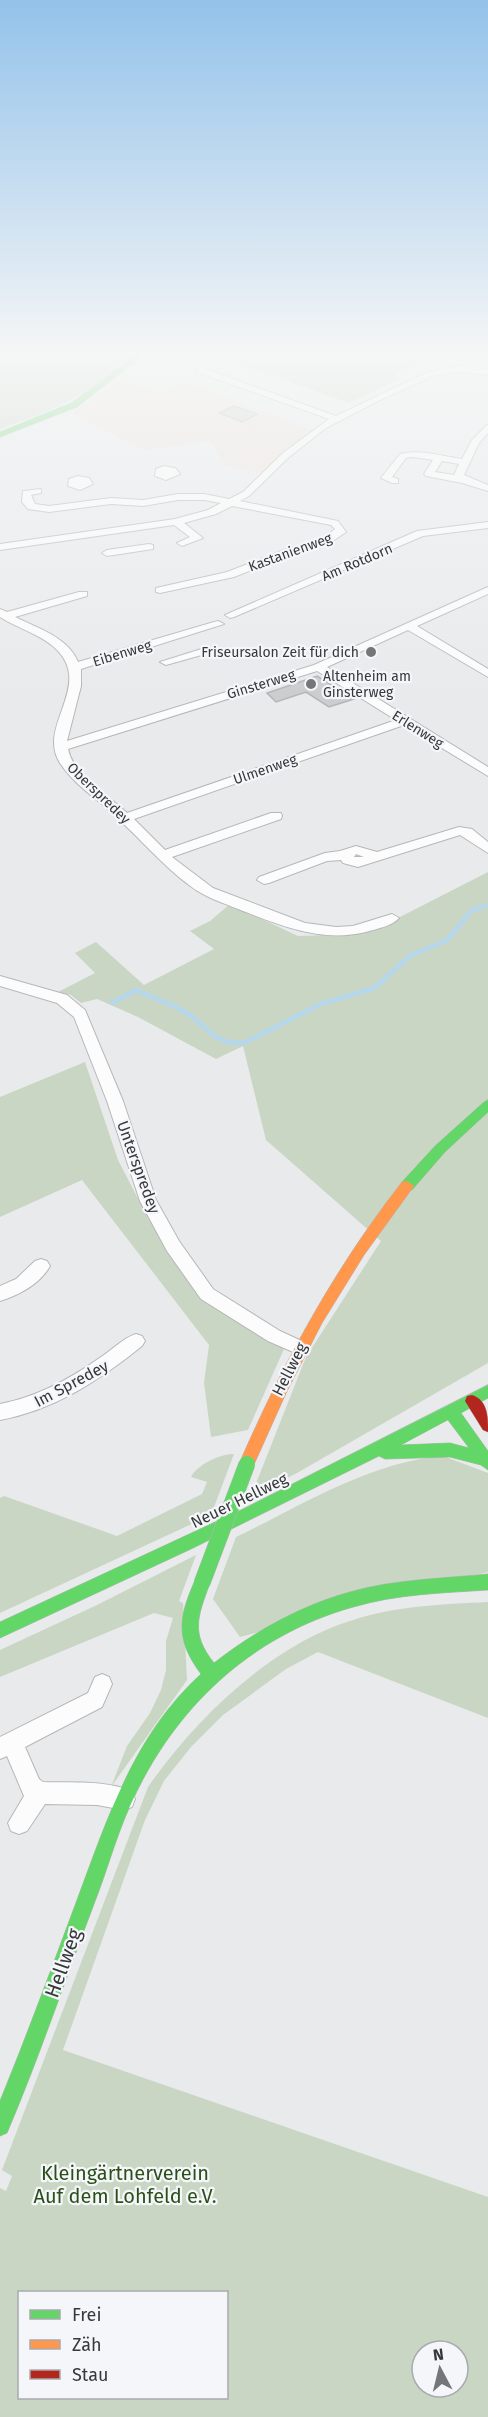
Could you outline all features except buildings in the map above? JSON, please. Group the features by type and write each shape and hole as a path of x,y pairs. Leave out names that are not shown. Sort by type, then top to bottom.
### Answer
{"street":[{"path":"0,547 176,522 212,512 246,494 274,468"},
{"path":"394,468 386,478 395,481"},
{"path":"433,468 429,474 464,480 488,488"},
{"path":"462,468 459,475 464,480"},
{"path":"168,477 178,497"},
{"path":"81,487 87,504"},
{"path":"38,491 27,493 27,502 32,507 58,509 111,501 143,503 178,497 204,497 232,503"},
{"name":"Kastanienweg","path":"160,590 230,575 293,550 322,543 341,532 334,523 232,503"},
{"path":"176,522 198,538 182,543"},
{"name":"Am Rotdorn","path":"230,615 414,538 421,532 450,531 488,525"},
{"path":"118,531 128,550"},
{"path":"107,553 149,547"},
{"name":"Ginsterweg","path":"61,747 318,667 488,590"},
{"path":"3,614 83,594"},
{"path":"3,614 59,645 75,667"},
{"name":"Eibenweg","path":"75,667 218,624"},
{"path":"408,627 455,652 488,674"},
{"name":"Eibenweg","path":"170,638 188,656"},
{"name":"Eibenweg","path":"165,662 208,650"},
{"name":"Oberspredey","path":"75,667 78,682 65,718 61,747 69,768 198,886 296,927 334,933 356,931 392,918"},
{"name":"Erlenweg","path":"318,667 488,772"},
{"name":"Ulmenweg","path":"125,818 405,721"},
{"path":"164,855 276,816"},
{"path":"264,880 325,857 347,855 348,860 358,863 459,831 467,832 488,849"},
{"name":"Unterspredey","path":"0,981 62,999 80,1014 115,1101 148,1201 173,1246 207,1294 264,1330 300,1348"},
{"name":"Hellweg","path":"213,1675 191,1648 187,1634 188,1620 268,1412 300,1348 357,1251 427,1162 488,1105"},
{"path":"0,1294 22,1284 41,1266"},
{"name":"Im Spredey","path":"0,1412 30,1405 80,1380 114,1360 136,1341"},
{"name":"Neuer Hellweg","path":"0,1630 207,1535 376,1452 488,1391"},
{"path":"472,1401 488,1425"},
{"path":"451,1412 487,1461"},
{"path":"376,1452 450,1450 487,1461"},
{"name":"Hellweg","path":"0,2126 24,2068 124,1799 144,1760 177,1709 213,1675 245,1650 316,1611 353,1599 406,1590 488,1582"},
{"path":"102,1684 95,1700 6,1745 32,1787 39,1793 77,1793 124,1799"},
{"path":"19,1823 39,1793"}],"shaded area":[{"path":"238,468 266,468 260,473"}],"green space":[{"path":"488,872 488,1363 297,1473 251,1496 306,1357 381,1241 266,1140 243,1046 216,1059 138,1017 97,999 81,1003 71,995 58,992 95,973 75,953 96,942 144,985 214,949 190,931 210,921 230,904 298,936 362,934"},
{"path":"85,1062 118,1160 148,1218 209,1303 284,1349 248,1430 211,1437 204,1383 209,1345 82,1180 0,1217 0,1097"},
{"path":"234,1454 211,1515 0,1613 0,1498 4,1496 117,1536 202,1494 207,1482 191,1477 194,1472 210,1461"},
{"path":"443,1456 488,1473 488,1572 240,1637 213,1599 236,1537 362,1476 416,1460"},
{"path":"196,1555 179,1601 183,1603 187,1680 111,1787 127,1746 150,1713 161,1690 166,1670 166,1641 173,1618 154,1613 0,1677 0,1650 97,1605"},
{"name":"Kleingärtnerverein Auf dem Lohfeld e.V.","path":"488,1602 488,1718 318,1652 286,1669 223,1715 191,1747 164,1781 145,1820 63,2050 488,2197 488,2417 0,2417 0,2188 6,2191 12,2176 2,2170 148,1787 167,1761 212,1710 265,1666 293,1647 323,1632 353,1620 420,1606"}],"waterway":[{"path":"478,909 488,905"},
{"path":"112,1003 136,990 182,1010 218,1038 233,1043 244,1043 321,1004 374,988 411,955 446,941 471,911 482,907"}],"traffic: fast":[{"path":"407,1186 440,1149 488,1105"},
{"path":"0,1630 307,1485 488,1391"},
{"path":"451,1412 488,1463"},
{"path":"385,1452 450,1450 486,1460"},
{"path":"202,1583 247,1464"},
{"path":"0,2126 42,2020 118,1813 148,1752 162,1730 195,1690 258,1642 281,1628 329,1607 386,1592 488,1582"},
{"path":"202,1583 192,1611 189,1631 195,1651 213,1675"}],"traffic: slow":[{"path":"247,1464 297,1354 316,1319 359,1251 407,1186"}],"traffic: jam":[{"path":"472,1401 488,1425"}],"place":[{"name":"Friseursalon Zeit für dich","path":"371,652"},
{"name":"Altenheim am Ginsterweg","path":"311,684"}]}
